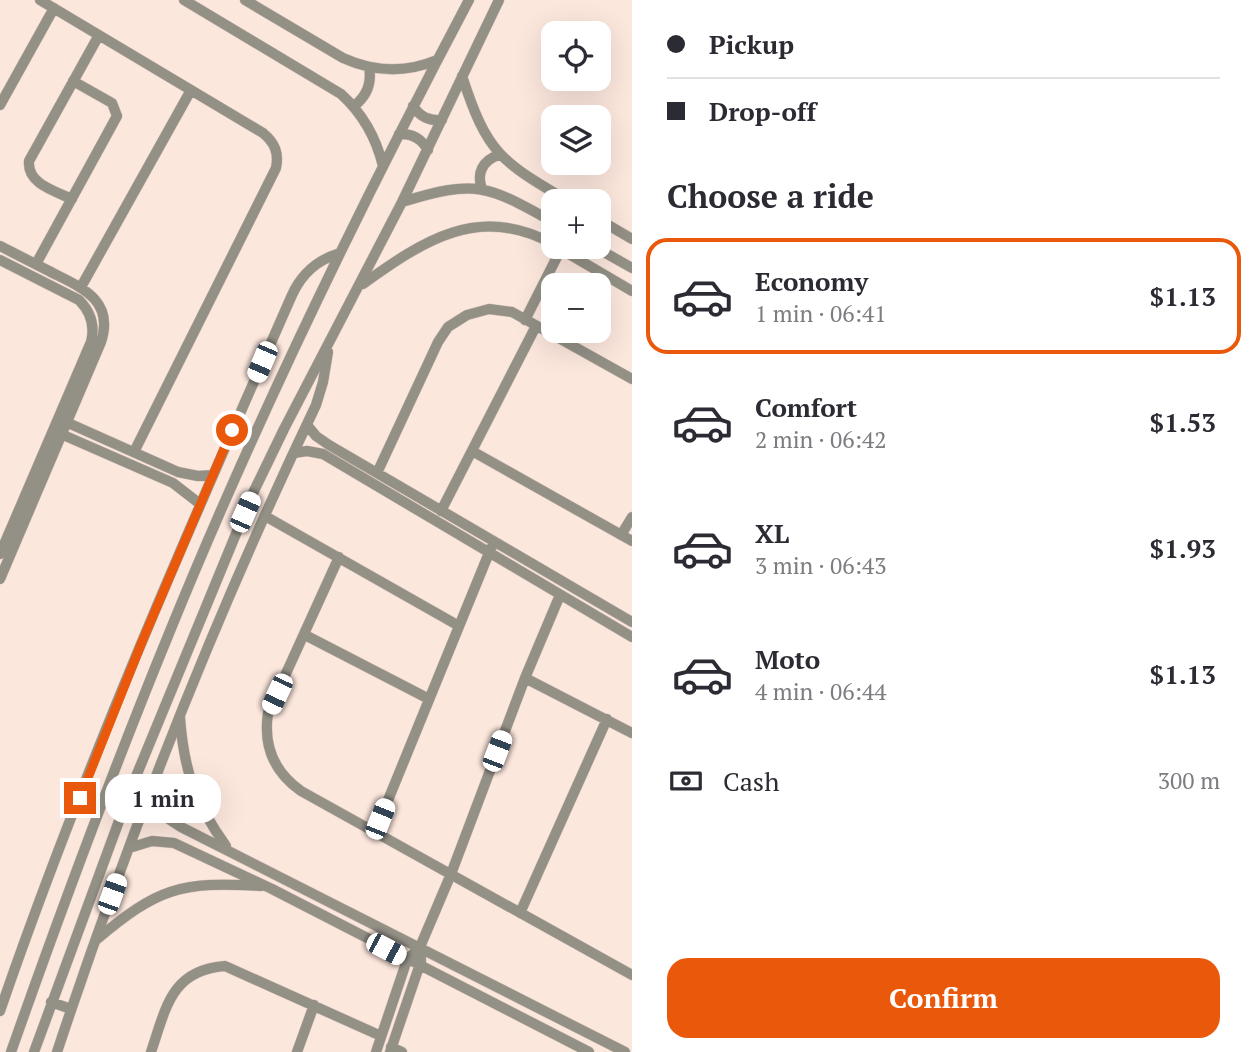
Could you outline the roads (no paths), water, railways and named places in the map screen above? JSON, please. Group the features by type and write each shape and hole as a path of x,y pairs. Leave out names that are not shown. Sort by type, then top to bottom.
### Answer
{"street":[{"path":"40,0 263,133 274,145 278,160 276,169 134,453"},
{"path":"184,0 327,84 354,106 370,130 383,166"},
{"path":"245,0 343,58 369,67 398,69 437,60"},
{"path":"11,1052 88,839 170,629 240,466 340,253 469,0"},
{"path":"34,1052 130,790 237,529 284,429 428,150 499,0"},
{"path":"0,105 54,8"},
{"path":"72,200 33,178 28,166 30,157 99,35"},
{"path":"354,106 368,89 369,67"},
{"path":"462,76 486,138 499,155 548,189"},
{"path":"36,264 117,116 112,103 73,81"},
{"path":"81,287 191,90"},
{"path":"413,106 423,117 442,120"},
{"path":"399,134 414,136 422,141 428,150"},
{"path":"482,189 479,180 481,170 490,158 499,155"},
{"path":"402,202 447,189 482,189 507,197 541,215"},
{"path":"611,227 632,239"},
{"path":"360,286 418,246 457,231 509,229 541,239"},
{"path":"0,246 81,287 100,307 104,328 101,342 0,554"},
{"path":"0,1011 106,731 200,504 295,288 317,263 340,253"},
{"path":"611,256 632,268"},
{"path":"525,320 553,259"},
{"path":"578,259 632,291"},
{"path":"0,260 73,296 83,304 93,329 61,433 0,579"},
{"path":"377,473 438,342 448,327 467,314 489,309 512,313 632,379"},
{"path":"441,511 536,326"},
{"path":"57,1052 179,715 307,425 323,382 328,347"},
{"path":"64,418 134,453 184,474 213,475"},
{"path":"307,425 323,441 632,622"},
{"path":"61,433 179,487 200,504"},
{"path":"294,453 307,451 323,454 632,637"},
{"path":"472,451 632,541"},
{"path":"148,472 152,461"},
{"path":"179,487 184,474"},
{"path":"265,516 459,626"},
{"path":"621,535 632,517"},
{"path":"375,832 494,542"},
{"path":"339,558 268,713 267,736 272,758 284,777 301,791 632,975"},
{"path":"376,1052 407,960 420,947 451,874 525,678 560,595"},
{"path":"304,635 429,699"},
{"path":"525,678 632,733"},
{"path":"179,715 184,759 192,787 204,814 229,849"},
{"path":"520,913 607,719"},
{"path":"149,794 172,822 625,1052"},
{"path":"129,848 144,842 166,841 267,887 589,1052"},
{"path":"95,941 135,909 176,890 210,884 267,887"},
{"path":"402,1052 391,1049 419,966 420,947"},
{"path":"152,1052 169,1001 178,986 191,974 207,967 225,966 381,1036"},
{"path":"51,1002 71,1009"},
{"path":"297,1052 314,1006"}]}
